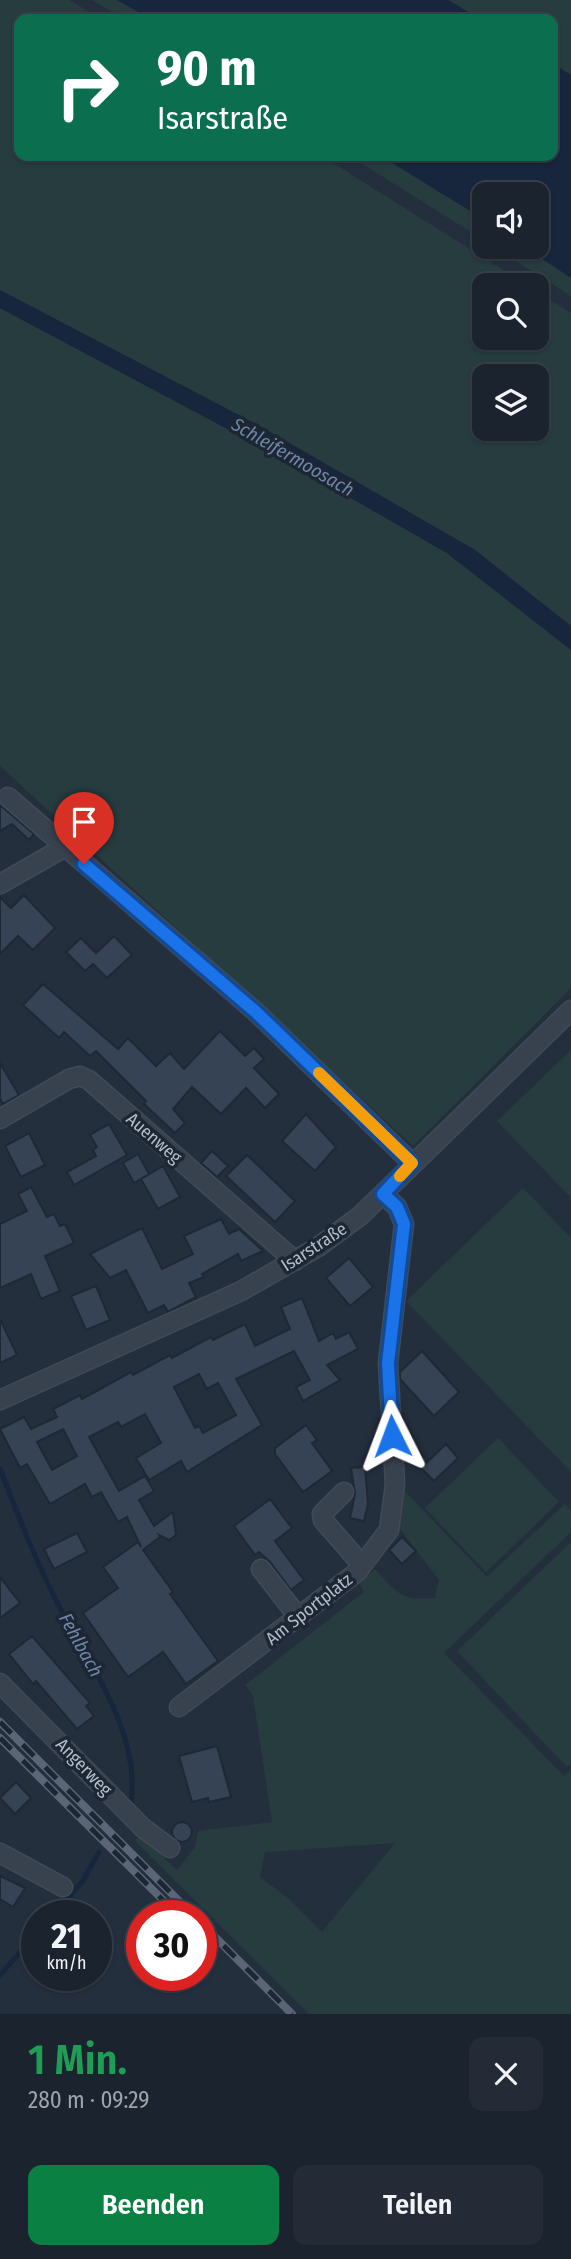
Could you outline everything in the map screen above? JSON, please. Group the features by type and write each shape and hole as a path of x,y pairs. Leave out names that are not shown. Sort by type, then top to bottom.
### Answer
{"street":[{"path":"8,797 257,1013 412,1163"},
{"path":"0,884 65,847"},
{"name":"Isarstraße","path":"0,1400 228,1297 295,1261 347,1227 571,1010"},
{"name":"Auenweg","path":"0,1119 69,1079 80,1076 89,1080 295,1261"},
{"name":"Am Sportplatz","path":"179,1707 299,1618 362,1564 389,1530 395,1484 388,1363 404,1224 397,1207 383,1194"},
{"path":"344,1492 322,1514 323,1520 362,1564"},
{"path":"261,1569 299,1618"},
{"name":"Angerweg","path":"0,1682 143,1828 170,1848"},
{"path":"0,1853 63,1887"}],"green space":[{"path":"0,0 69,0 93,14 14,14 14,161 330,161 472,250 472,259 486,259 508,273 472,273 472,350 549,350 549,299 571,313 571,626 475,550 258,425 0,290"},
{"path":"92,0 117,0 142,14 116,14"},
{"path":"448,0 571,0 571,75 558,67 558,14 472,14"},
{"path":"358,161 389,161 472,212 472,233"},
{"path":"513,259 543,259 571,278 571,296 549,282 549,273 535,273"},
{"path":"0,308 267,450 447,553 571,650 571,988 413,1146 0,766"},
{"path":"571,1050 571,1198 497,1121"},
{"path":"523,1188 571,1238 571,1472 406,1301"},
{"path":"498,1438 559,1502 486,1572 425,1508"},
{"path":"400,1486 487,1577 565,1504 571,1510 571,1532 444,1653 564,1776 571,1770 571,2014 309,2014 217,1923 217,1900 194,1900 135,1841 140,1835 177,1870 195,1847 198,1831 272,1822 253,1696 245,1685 364,1592 358,1582 375,1569 389,1585 407,1597 435,1598 439,1580 396,1524","holes":["395,1843 322,1932 288,1898 260,1877 265,1852"]},
{"path":"571,1542 571,1763 567,1767 457,1651"}],"water":[{"path":"117,0 448,0 472,14 142,14"},
{"path":"558,67 571,75 571,278 543,259 549,259 549,182 472,182 472,212 389,161 558,161"},
{"name":"Schleifermoosach","path":"0,290 258,425 475,550 571,626 571,650 447,553 267,450 0,308"}],"building":[{"path":"0,805 34,834 29,840 12,824 0,831"},
{"path":"24,895 55,928 33,950 18,936 0,954 0,897 11,908"},
{"path":"114,936 132,955 107,978 93,964 85,971 66,952 81,938 96,953"},
{"path":"43,984 118,1049 128,1038 156,1066 170,1053 184,1069 220,1031 245,1056 254,1048 264,1059 254,1068 279,1094 265,1108 246,1088 221,1114 192,1087 173,1109 185,1123 175,1133 144,1104 146,1101 96,1051 90,1056 64,1032 59,1038 23,1005"},
{"path":"0,1063 19,1095 3,1104 0,1099"},
{"path":"306,1114 336,1147 315,1171 282,1141"},
{"path":"109,1124 127,1155 74,1185 67,1172 96,1156 93,1150 97,1147 90,1135"},
{"path":"29,1133 45,1165 21,1177 5,1146"},
{"path":"212,1151 228,1166 217,1177 201,1163"},
{"path":"138,1154 149,1174 134,1183 123,1163"},
{"path":"247,1155 295,1201 275,1222 226,1176"},
{"path":"163,1166 180,1197 158,1209 141,1179"},
{"path":"31,1187 47,1217 54,1214 60,1226 65,1224 74,1243 45,1256 60,1291 41,1299 31,1274 0,1288 0,1224 27,1211 18,1194"},
{"path":"221,1219 229,1234 239,1229 263,1251 241,1261 238,1254 202,1274 204,1277 189,1283 196,1297 168,1312 164,1305 148,1313 126,1270 110,1278 90,1254 142,1228 162,1269 193,1254 184,1236"},
{"path":"349,1258 373,1287 350,1306 326,1278"},
{"path":"96,1286 110,1320 86,1330 71,1296"},
{"path":"302,1298 319,1341 333,1333 336,1339 349,1332 358,1349 327,1365 340,1380 303,1401 296,1387 310,1380 294,1351 236,1379 262,1425 187,1472 181,1461 149,1480 136,1458 161,1443 145,1414 121,1427 118,1422 89,1437 119,1491 145,1476 154,1491 139,1500 154,1526 173,1512 176,1535 169,1540 159,1535 160,1537 143,1550 173,1592 170,1594 218,1661 186,1684 163,1652 128,1677 83,1613 118,1588 103,1567 138,1542 141,1547 127,1517 118,1522 101,1492 92,1497 85,1484 50,1504 27,1464 20,1468 0,1429 24,1417 31,1429 57,1417 53,1409 80,1395 82,1399 131,1372 133,1375 170,1355 172,1358 211,1337 213,1340 245,1324 255,1346 290,1329 281,1307","holes":["199,1374 207,1389 218,1383 236,1415 203,1433 199,1426 195,1428 174,1387","63,1429 77,1456 52,1470 37,1442"]},
{"path":"0,1319 17,1355 0,1363"},
{"path":"422,1351 459,1392 434,1416 400,1379 400,1372"},
{"path":"306,1425 317,1440 312,1443 332,1471 303,1492 275,1454 275,1448"},
{"path":"446,1444 458,1458 434,1481 421,1468"},
{"path":"365,1467 368,1504 364,1521 350,1518 355,1494 351,1468"},
{"path":"270,1499 292,1528 275,1541 304,1580 291,1590 270,1562 259,1552 255,1555 234,1526"},
{"path":"77,1533 87,1552 54,1569 44,1549"},
{"path":"402,1537 416,1551 402,1564 389,1550"},
{"path":"0,1577 20,1603 0,1618"},
{"path":"32,1636 90,1703 86,1706 94,1716 77,1729 36,1681 33,1684 9,1654"},
{"path":"217,1746 231,1797 209,1802 208,1798 192,1802 179,1756"},
{"path":"16,1782 31,1798 15,1814 0,1798"},
{"path":"182,1822 189,1825 192,1832 189,1839 182,1842 175,1839 172,1832 175,1825"},
{"path":"0,1876 25,1888 13,1907 0,1899"}],"waterway":[{"name":"Fehlbach","path":"0,1469 43,1572 99,1678 122,1729 132,1782 130,1809"},
{"name":"Fehlbach","path":"66,1900 82,1882 99,1852"},
{"name":"Fehlbach","path":"0,1975 21,1951"}],"railway":[{"path":"0,1722 178,1900"},
{"path":"0,1738 163,1900"},
{"path":"217,1939 292,2014"}],"slow traffic":[{"path":"319,1073 412,1163 400,1176"}],"route":[{"path":"84,864 257,1013 412,1163 383,1194 397,1207 404,1224 388,1363 392,1436"}]}
